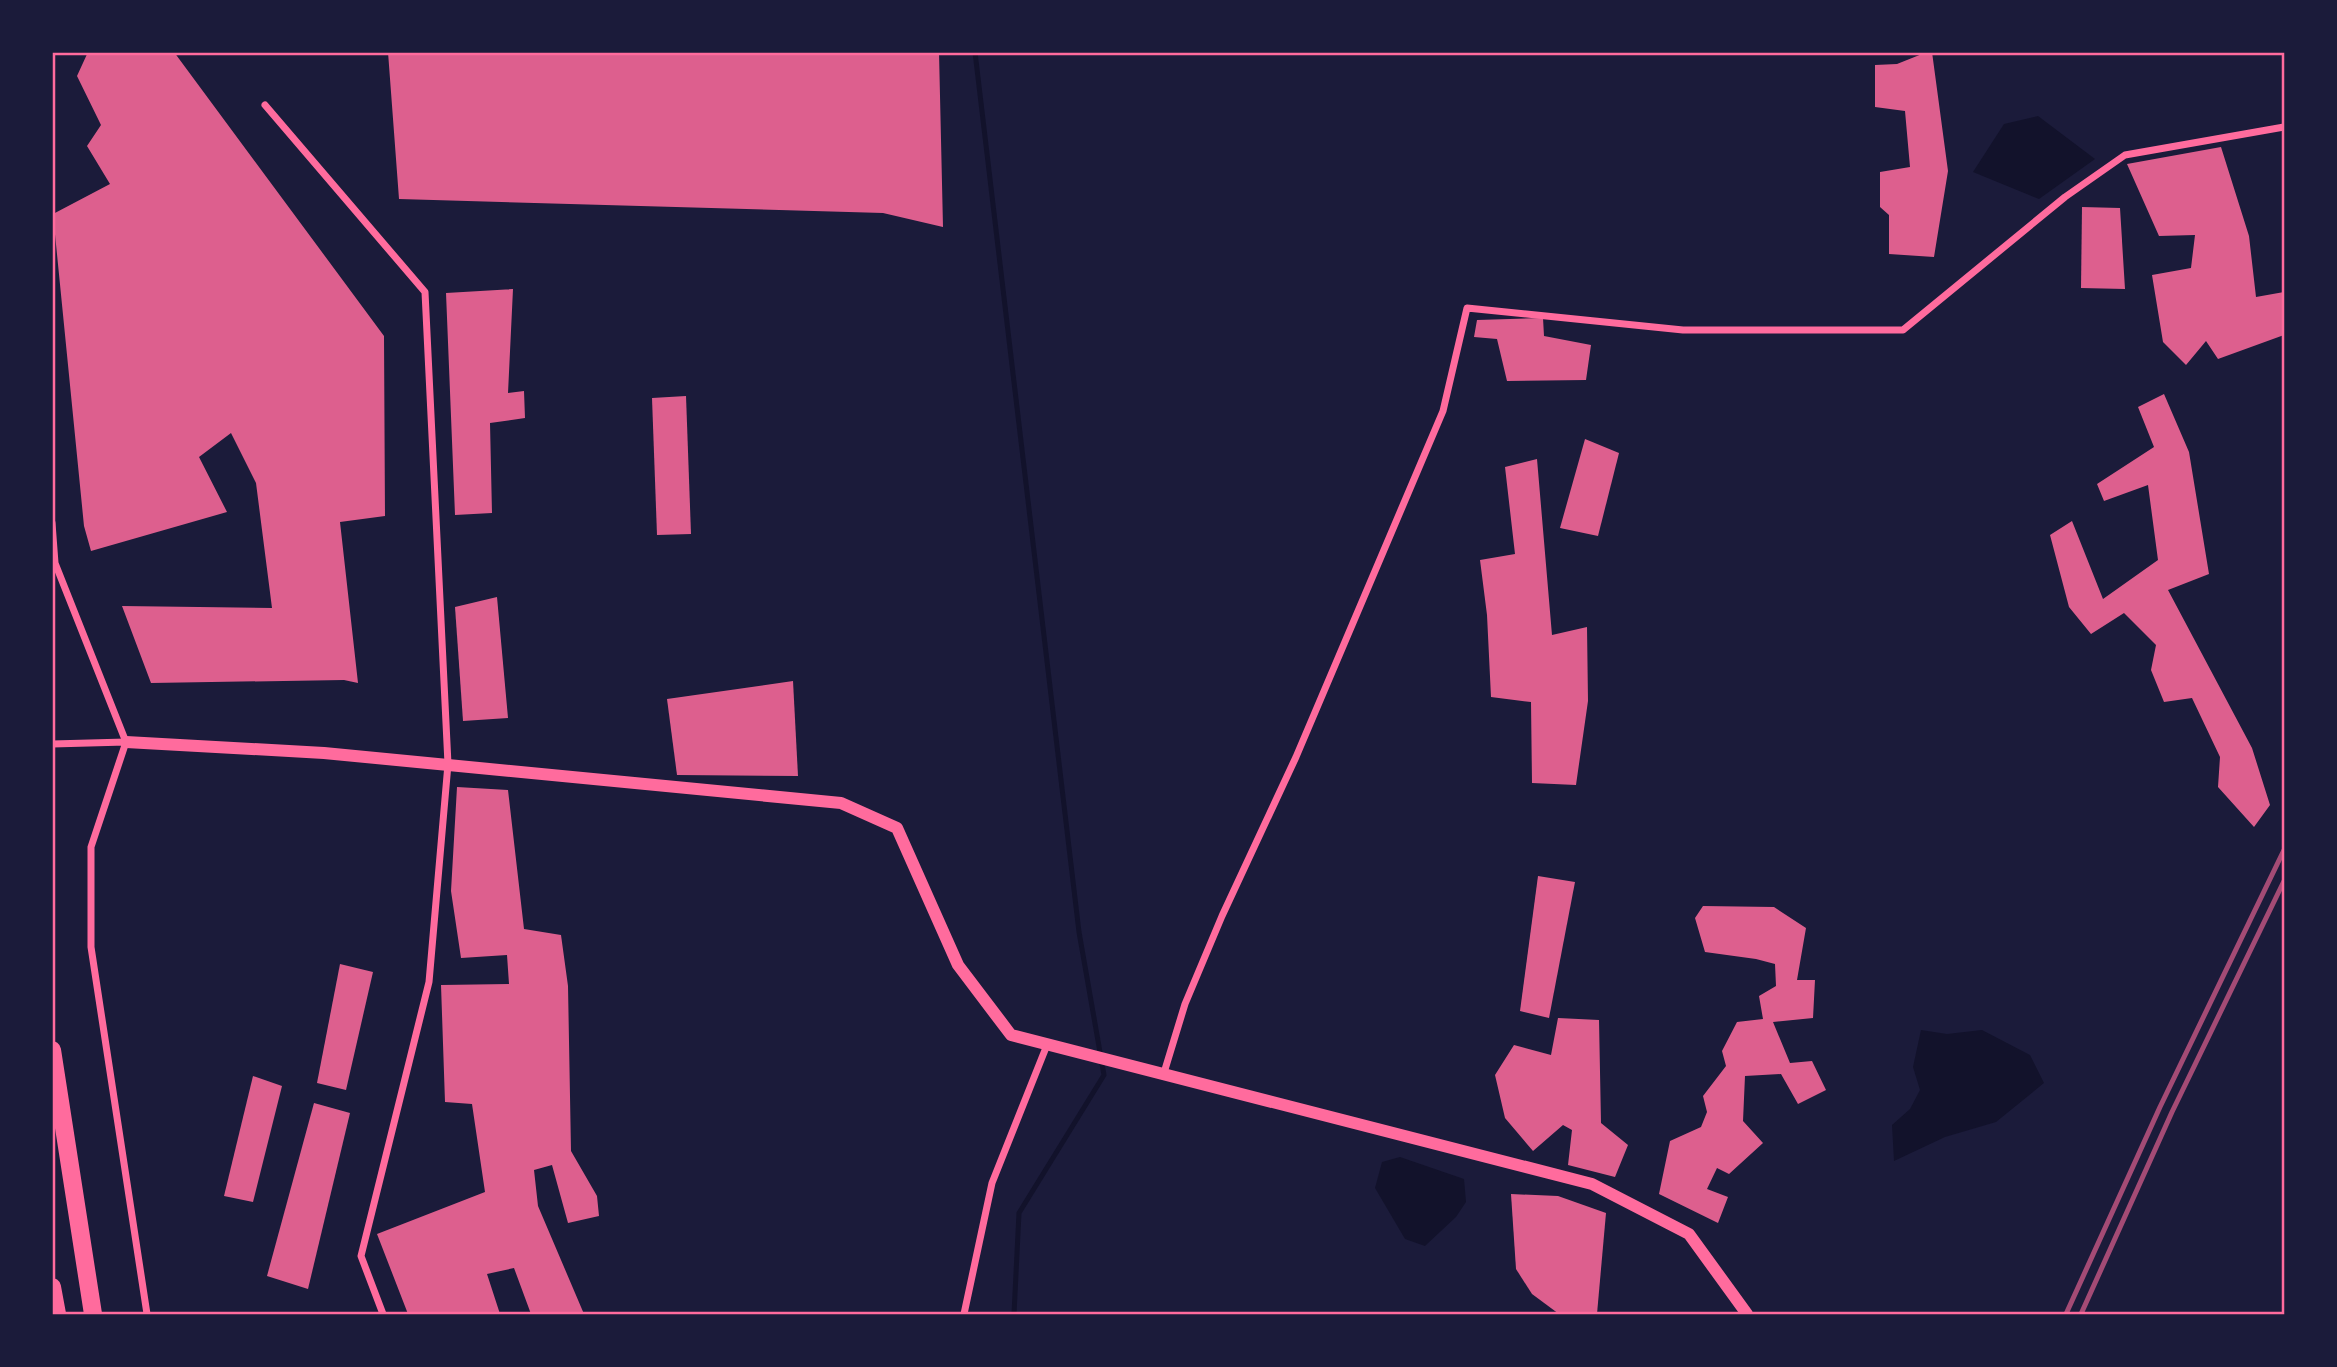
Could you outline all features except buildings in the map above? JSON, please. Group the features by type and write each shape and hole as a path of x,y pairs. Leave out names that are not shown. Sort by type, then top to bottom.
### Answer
{"highway":[{"path":"52,1050 93,1314"},
{"path":"52,1287 57,1314"}],"street":[{"path":"265,105 425,292 448,764 429,982 361,1256 383,1314"},
{"path":"1163,1076 1185,1004 1222,916 1301,746 1443,411 1466,308 1683,330 1903,330 2065,197 2125,155 2284,127"},
{"path":"52,523 55,563 126,742 91,847 91,947 147,1314"},
{"path":"52,744 126,742 324,753 841,803 897,828 958,965 1011,1035 1592,1184 1689,1234 1747,1314"},
{"path":"964,1314 992,1183 1047,1045"}],"shaded area":[{"path":"2038,116 2095,159 2039,199 1973,172 2004,124"},
{"path":"1921,1030 1947,1034 1982,1030 2030,1055 2044,1083 1996,1122 1945,1137 1894,1161 1892,1125 1910,1109 1920,1090 1913,1067"},
{"path":"1400,1157 1464,1179 1466,1202 1456,1217 1425,1246 1405,1239 1375,1188 1382,1162"}],"waterway":[{"path":"975,52 1079,932 1104,1075 1019,1213 1014,1314"}],"railway":[{"path":"2066,1314 2160,1107 2284,850"},
{"path":"2081,1314 2172,1112 2284,881"}]}
